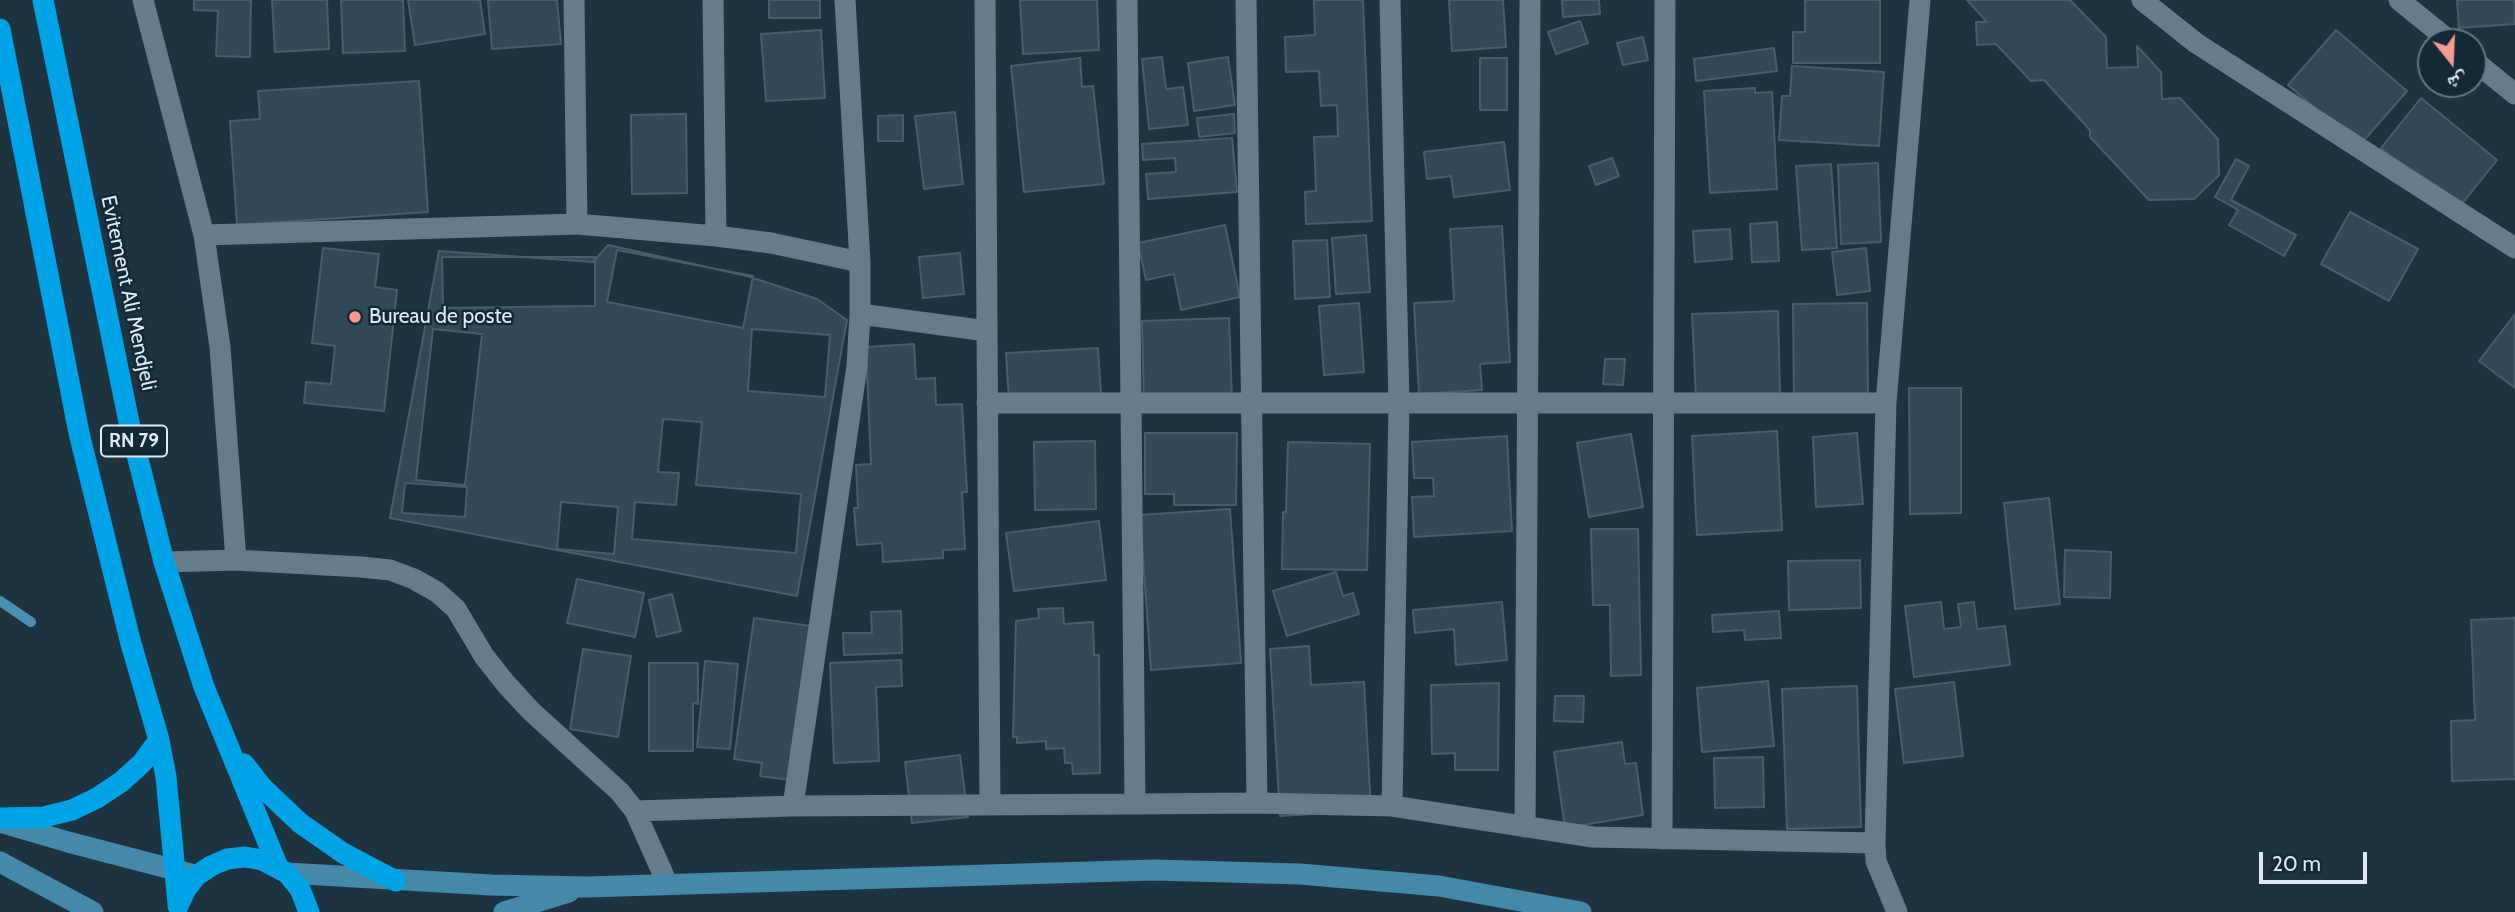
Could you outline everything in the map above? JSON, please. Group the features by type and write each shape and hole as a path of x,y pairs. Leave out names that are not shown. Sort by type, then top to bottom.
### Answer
{"highway":[{"name":"Evitement Ali Mendjeli","path":"43,0 130,427 163,562 204,687 283,870 300,889 309,912"},
{"name":"RN 79","path":"0,29 79,433 130,639 159,740 166,777 178,908"},
{"path":"0,820 44,817 72,810 97,798 121,782 142,763 159,740"},
{"path":"229,746 262,787 300,823 343,853 396,881"},
{"path":"178,908 186,889 197,876 227,859 244,857 262,860 283,870"}],"main road":[{"path":"0,820 68,842 197,876"},
{"path":"0,862 93,912"},
{"path":"283,870 396,881 587,887 1154,870 1300,873 1439,886 1581,912"},
{"path":"504,912 587,887"}],"street":[{"path":"143,0 204,235 220,346 236,560"},
{"path":"574,0 577,224"},
{"path":"713,0 716,236"},
{"path":"793,806 857,366 860,262 845,0"},
{"path":"985,0 990,805"},
{"path":"1127,0 1135,804"},
{"path":"1246,0 1257,803"},
{"path":"1390,0 1399,402 1392,806"},
{"path":"1525,827 1530,0"},
{"path":"1662,839 1665,0"},
{"path":"1897,912 1877,861 1875,843 1886,403 1920,0"},
{"path":"2142,0 2196,43 2515,248"},
{"path":"2399,0 2434,28"},
{"path":"2487,71 2515,94"},
{"path":"204,235 577,224 771,243 860,262"},
{"path":"860,314 987,331"},
{"path":"987,403 1886,403"},
{"path":"163,562 236,560 390,570 414,579 436,592 456,609 484,656 506,684 531,711 620,792 635,811 667,883"},
{"path":"635,811 793,806 1257,803 1392,806 1593,837 1875,843"}],"building":[{"path":"194,0 251,0 250,57 216,56 218,11 194,10"},
{"path":"272,0 327,0 329,49 275,52"},
{"path":"341,0 403,0 405,51 343,53"},
{"path":"408,0 480,0 485,34 415,45"},
{"path":"488,0 557,0 561,44 492,49"},
{"path":"769,0 820,0 820,18 769,18"},
{"path":"1020,0 1097,0 1099,50 1023,54"},
{"path":"1314,0 1363,0 1372,221 1306,224 1305,192 1316,191 1314,137 1338,136 1337,105 1321,106 1319,71 1286,72 1285,37 1315,35"},
{"path":"1449,0 1503,0 1506,47 1452,51"},
{"path":"1562,0 1599,0 1600,14 1563,17"},
{"path":"1805,0 1880,0 1880,63 1793,63 1793,32 1805,32"},
{"path":"1967,0 2070,0 2106,37 2107,68 2138,67 2137,46 2161,72 2162,99 2180,98 2218,139 2219,175 2194,199 2149,200 2090,137 2090,130 2044,80 2031,81 1996,44 1977,45 1976,22 1987,22"},
{"path":"2457,0 2515,0 2515,24 2459,28"},
{"path":"1580,21 1588,43 1556,54 1548,32"},
{"path":"821,30 825,98 766,101 761,34"},
{"path":"2336,30 2407,91 2359,146 2288,85"},
{"path":"1643,37 1648,60 1623,65 1617,43"},
{"path":"1774,48 1777,71 1696,81 1694,59"},
{"path":"1162,57 1166,89 1183,87 1188,125 1149,129 1142,59"},
{"path":"1228,57 1235,105 1194,111 1188,63"},
{"path":"1080,58 1082,87 1093,86 1104,184 1024,192 1011,66"},
{"path":"1480,58 1507,58 1507,110 1480,110"},
{"path":"1792,66 1884,72 1879,146 1779,140 1782,96 1790,96"},
{"path":"419,81 428,212 237,225 230,121 260,119 258,91"},
{"path":"1755,88 1755,93 1772,92 1777,189 1710,193 1704,91"},
{"path":"2421,98 2497,160 2457,210 2381,148"},
{"path":"955,112 963,184 924,189 915,116"},
{"path":"686,114 687,193 632,194 631,115"},
{"path":"1234,114 1235,133 1199,137 1197,118"},
{"path":"903,115 903,141 878,141 878,116"},
{"path":"1232,138 1237,192 1148,199 1146,174 1176,172 1175,158 1143,160 1142,144"},
{"path":"1504,142 1510,190 1454,197 1451,176 1427,179 1424,152"},
{"path":"1612,158 1619,176 1596,185 1589,166"},
{"path":"2236,159 2249,166 2231,200 2296,235 2284,256 2229,225 2238,210 2215,197"},
{"path":"1878,163 1881,242 1841,244 1838,165"},
{"path":"1831,164 1837,248 1802,250 1796,166"},
{"path":"2350,212 2418,249 2389,301 2321,264"},
{"path":"1777,222 1779,261 1752,262 1750,224"},
{"path":"1225,225 1240,297 1181,310 1174,274 1146,280 1138,243"},
{"path":"1502,226 1510,362 1480,364 1482,390 1419,394 1414,303 1454,301 1450,229"},
{"path":"1730,229 1732,259 1695,262 1693,231"},
{"path":"1366,235 1370,292 1336,294 1332,238"},
{"path":"1327,240 1330,297 1295,299 1293,241"},
{"path":"608,245 747,276 817,299 847,320 797,596 390,518 439,251 593,262"},
{"name":"Bureau de poste","path":"323,248 379,254 375,287 397,290 384,411 304,403 306,382 331,384 335,346 312,343"},
{"path":"1866,248 1870,291 1837,295 1832,252"},
{"path":"617,250 753,276 743,328 607,302"},
{"path":"960,253 964,294 923,298 919,257"},
{"path":"442,257 595,257 595,306 443,308"},
{"path":"1359,303 1364,372 1324,375 1319,306"},
{"path":"1867,303 1868,398 1794,399 1793,304"},
{"path":"1778,311 1780,394 1696,397 1692,314"},
{"path":"2515,314 2515,388 2479,361"},
{"path":"1229,318 1232,400 1144,403 1142,321"},
{"path":"433,329 482,334 465,485 416,480"},
{"path":"752,329 830,335 825,397 748,391"},
{"path":"914,344 916,379 935,378 936,405 962,404 967,492 962,492 965,549 943,550 943,558 883,562 882,543 857,545 854,508 858,508 856,465 871,464 866,347"},
{"path":"1098,348 1101,395 1009,400 1006,353"},
{"path":"1605,359 1625,359 1623,385 1603,384"},
{"path":"1909,388 1961,388 1961,513 1910,514"},
{"path":"663,419 702,422 696,485 801,494 796,553 632,539 635,502 676,505 679,473 658,472"},
{"path":"1777,431 1782,530 1697,535 1692,436"},
{"path":"1145,433 1237,433 1236,505 1174,505 1174,494 1145,494"},
{"path":"1857,433 1863,504 1816,507 1813,437"},
{"path":"1631,434 1643,507 1589,517 1577,443"},
{"path":"1507,436 1512,531 1414,537 1412,497 1434,496 1433,478 1414,478 1412,442"},
{"path":"1095,441 1096,509 1035,510 1034,442"},
{"path":"1288,442 1370,444 1367,570 1282,569"},
{"path":"405,483 467,487 465,517 402,513"},
{"path":"2049,498 2060,604 2015,609 2004,503"},
{"path":"561,502 618,507 614,554 557,549"},
{"path":"1230,509 1241,663 1151,670 1140,515"},
{"path":"1099,521 1106,580 1014,591 1006,533"},
{"path":"1591,529 1638,529 1641,675 1611,676 1610,605 1593,605"},
{"path":"2065,550 2111,552 2110,598 2064,597"},
{"path":"1860,560 1861,608 1789,610 1788,561"},
{"path":"1336,572 1343,596 1353,593 1359,614 1287,636 1273,591"},
{"path":"577,579 644,593 635,637 567,623"},
{"path":"672,594 681,631 657,637 649,600"},
{"path":"1502,602 1507,660 1456,665 1454,629 1415,633 1413,610"},
{"path":"1941,602 1944,629 1961,627 1958,604 1974,602 1977,629 2005,626 2010,665 1914,677 1905,606"},
{"path":"1063,608 1064,624 1093,622 1094,655 1099,655 1100,773 1073,774 1072,763 1065,763 1064,748 1046,749 1046,741 1017,743 1017,737 1013,737 1016,621 1039,618 1038,609"},
{"path":"901,611 902,653 844,655 843,633 872,633 871,612"},
{"path":"1779,611 1781,638 1745,640 1744,630 1713,632 1712,615"},
{"path":"754,618 811,626 789,780 760,776 762,763 734,759"},
{"path":"2515,618 2515,779 2452,781 2451,721 2475,720 2471,620"},
{"path":"1309,646 1311,685 1364,682 1371,810 1280,816 1270,649"},
{"path":"583,649 631,656 618,737 570,729"},
{"path":"901,660 902,686 876,687 879,761 834,763 830,663"},
{"path":"705,661 738,664 730,749 697,747"},
{"path":"649,663 698,663 698,704 693,703 693,751 649,751"},
{"path":"1768,681 1774,746 1702,752 1697,688"},
{"path":"1954,682 1963,756 1904,763 1895,689"},
{"path":"1499,683 1498,770 1455,770 1455,753 1432,754 1431,685"},
{"path":"1857,686 1861,827 1787,829 1782,689"},
{"path":"1555,696 1584,696 1583,722 1554,721"},
{"path":"1622,742 1625,764 1636,763 1643,815 1565,828 1554,752"},
{"path":"960,755 968,817 912,823 905,762"},
{"path":"1763,757 1764,807 1715,808 1714,758"}],"waterway":[{"path":"0,601 31,622"}],"place":[{"name":"Bureau de poste","path":"355,317"}]}
